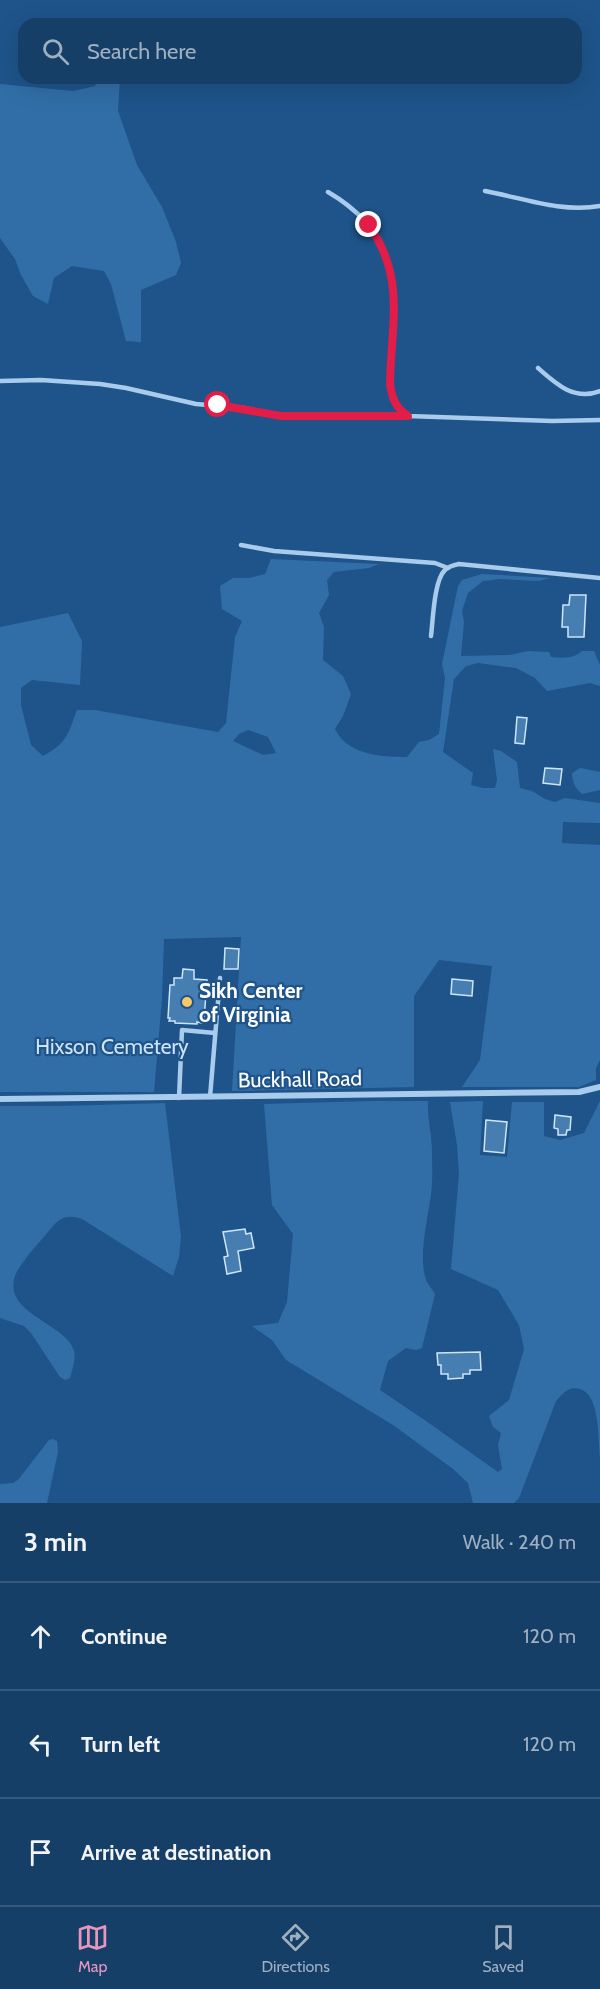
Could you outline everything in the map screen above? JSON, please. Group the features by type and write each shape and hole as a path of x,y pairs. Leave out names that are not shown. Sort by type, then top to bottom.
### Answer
{"street":[{"name":"Buckhall Road","path":"0,1099 579,1092 600,1087"}],"lane":[{"path":"485,191 548,205 572,208 600,206"},
{"path":"328,192 356,211 369,225 379,240 387,259 393,279 394,297 390,362 392,396 396,405 408,416"},
{"path":"538,368 563,389 586,394 600,391"},
{"path":"0,381 41,380 100,384 196,404 244,408 281,416 600,420"},
{"path":"241,545 274,551 435,563 448,568"},
{"path":"431,636 441,576 448,568 459,564 600,578"},
{"path":"210,1097 220,978"},
{"path":"179,1098 182,1030 215,1033"}],"green space":[{"path":"0,84 73,91 96,84 120,84 118,111 137,165 162,207 176,242 181,263 176,275 141,290 141,342 126,341 111,284 104,271 72,266 54,278 48,304 33,296 15,259 0,238"},
{"name":"Hixson Cemetery","path":"271,559 379,564 369,568 334,572 327,580 329,595 319,613 324,627 323,660 343,676 351,694 343,716 335,729 341,738 366,753 397,757 407,757 419,742 429,740 439,734 445,678 442,664 458,586 462,580 482,574 551,578 538,581 500,579 483,581 468,593 462,611 464,622 461,656 510,655 528,651 549,652 551,657 564,658 582,651 594,651 600,665 600,686 590,683 547,691 535,678 516,668 478,663 466,666 454,679 443,752 473,773 471,785 495,788 497,780 493,749 501,751 517,762 520,788 555,802 565,798 600,803 600,823 563,822 562,843 600,845 600,1060 596,1068 596,1080 579,1087 462,1087 480,1060 492,966 439,960 414,996 414,1087 232,1091 241,937 164,939 162,999 154,1092 0,1092 0,627 68,613 82,641 80,685 32,680 21,688 21,705 31,745 43,756 57,747 66,737 77,710 95,710 218,732 226,723 235,637 242,621 222,609 220,586 233,578 249,578 265,574","holes":["248,730 268,737 276,753 263,755 233,741 239,734"]},
{"path":"580,768 600,772 600,790 582,794 579,791 574,785 572,773"},
{"path":"428,1101 432,1152 432,1189 424,1239 423,1262 427,1282 435,1294 422,1348 416,1350 406,1348 388,1361 380,1390 498,1472 502,1469 498,1445 501,1433 493,1427 489,1416 509,1400 524,1349 519,1325 498,1290 451,1269 459,1174 450,1102 483,1101 480,1155 507,1157 512,1102 544,1102 544,1136 560,1140 584,1133 600,1101 600,1458 597,1419 591,1399 580,1389 569,1389 556,1401 519,1498 514,1503 473,1503 468,1483 453,1469 393,1425 286,1360 272,1340 252,1326 278,1323 287,1302 293,1234 272,1205 264,1104"},
{"path":"165,1103 181,1237 179,1257 173,1276 82,1219 66,1217 55,1224 25,1260 15,1276 14,1289 18,1300 37,1318 60,1333 74,1351 70,1378 65,1380 60,1377 24,1326 0,1318 0,1106"},
{"path":"49,1440 57,1441 58,1452 47,1503 0,1503 0,1484 13,1483 18,1480"}],"building":[{"path":"570,595 586,595 584,637 568,637 568,627 562,627 563,605 569,605"},
{"path":"517,717 527,718 524,744 515,743"},
{"path":"545,768 562,769 560,785 543,783"},
{"path":"225,948 239,949 238,969 224,969"},
{"name":"Sikh Center of Virginia","path":"183,969 194,970 194,979 207,980 202,1023 169,1021 170,985 174,985 174,978 182,978"},
{"path":"452,979 473,981 472,996 451,994"},
{"path":"555,1115 571,1117 570,1130 567,1130 566,1135 558,1135 558,1129 554,1128"},
{"path":"486,1120 507,1122 504,1153 484,1151"},
{"path":"245,1229 246,1234 251,1233 254,1248 238,1251 241,1271 227,1274 224,1257 228,1256 223,1232"},
{"path":"480,1352 481,1370 470,1370 470,1374 463,1374 463,1378 448,1379 448,1374 441,1374 437,1353"}],"place":[{"name":"Sikh Center of Virginia","path":"187,1002"}],"route":[{"path":"218,405 281,416 408,416 396,405 390,384 393,279 379,240 369,225"}]}
